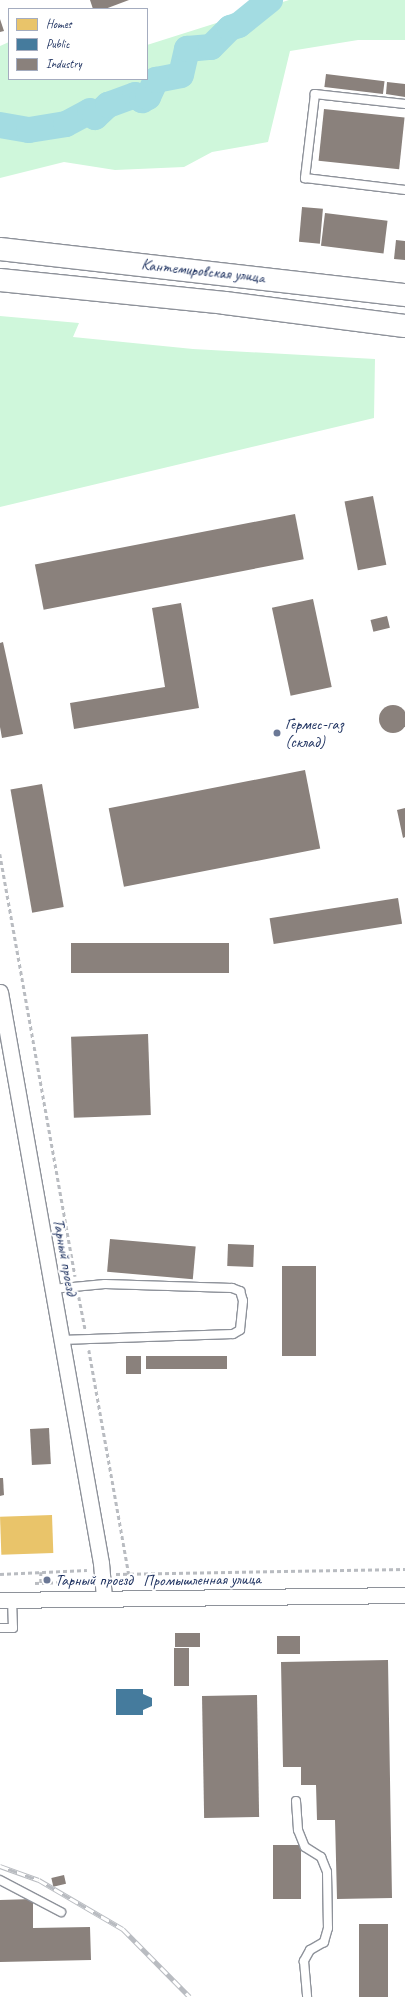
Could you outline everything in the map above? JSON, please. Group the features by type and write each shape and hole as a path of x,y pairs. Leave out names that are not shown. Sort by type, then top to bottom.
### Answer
{"main road":[{"name":"Кантемировская улица","path":"0,249 405,295"},
{"name":"Кантемировская улица","path":"0,280 225,303 405,326"}],"street":[{"name":"Тарный проезд","path":"0,992 101,1563 104,1599"},
{"name":"Промышленная улица","path":"6,1600 405,1595"}],"lane":[{"path":"405,104 315,94 305,178 405,190"},
{"path":"52,1289 105,1284 232,1288 240,1291 243,1300 240,1330 233,1334 62,1340"},
{"path":"0,1628 13,1628 6,1600"},
{"path":"296,1801 298,1830 305,1846 321,1857 327,1872 328,1928 324,1942 310,1950 304,1961 307,1997"},
{"path":"0,1880 61,1912"}],"path":[{"path":"0,854 129,1574"},
{"path":"118,1574 405,1569"},
{"path":"0,1574 88,1570"},
{"path":"40,1572 41,1583"},
{"path":"32,1584 60,1582"}],"green space":[{"path":"289,0 405,0 405,40 358,40 290,51 268,142 212,152 184,167 115,170 64,162 0,178 0,46 8,42 8,80 148,80 148,45"},
{"path":"0,316 79,323 73,337 193,349 375,359 374,418 0,507"}],"building: Homes":[{"path":"52,1515 53,1553 1,1555 0,1517"}],"building: Public":[{"path":"116,1689 143,1689 143,1694 152,1698 152,1706 143,1710 143,1715 116,1715"}],"building: Industry":[{"path":"90,0 129,0 108,8 93,8"},
{"path":"0,19 4,31 0,32"},
{"path":"326,74 385,81 383,94 324,87"},
{"path":"387,82 405,84 405,97 386,94"},
{"path":"324,109 405,117 399,169 319,161"},
{"path":"302,207 323,209 320,244 299,242"},
{"path":"325,213 388,221 384,253 321,246"},
{"path":"396,240 405,241 405,260 394,259"},
{"path":"373,496 386,565 358,570 345,502"},
{"path":"295,514 304,559 44,610 35,565"},
{"path":"313,599 332,687 291,696 272,608"},
{"path":"181,603 199,708 74,729 70,703 165,687 152,608"},
{"path":"387,616 390,628 373,632 371,620"},
{"path":"3,642 23,734 2,738 0,727 0,643"},
{"path":"393,705 403,709 406,714 406,724 403,729 393,733 383,729 379,719 383,709"},
{"path":"305,770 320,849 124,887 109,808"},
{"path":"42,784 64,907 32,913 10,790"},
{"path":"405,808 405,837 403,838 397,810"},
{"path":"398,898 402,924 274,944 270,918"},
{"path":"71,943 229,943 229,973 71,973"},
{"path":"148,1034 151,1115 74,1118 71,1037"},
{"path":"110,1239 196,1246 193,1279 107,1272"},
{"path":"228,1244 254,1245 253,1267 227,1266"},
{"path":"282,1266 316,1266 316,1356 282,1356"},
{"path":"126,1356 141,1356 141,1374 126,1374"},
{"path":"146,1356 227,1356 227,1369 146,1369"},
{"path":"49,1428 51,1464 32,1465 30,1429"},
{"path":"0,1478 3,1478 4,1495 0,1496"},
{"path":"175,1633 200,1633 200,1647 175,1647"},
{"path":"277,1636 300,1636 300,1654 277,1654"},
{"path":"174,1648 189,1648 189,1686 174,1686"},
{"path":"388,1660 392,1898 337,1899 335,1820 317,1820 316,1785 301,1785 301,1767 283,1767 281,1662"},
{"path":"257,1695 259,1817 204,1818 202,1696"},
{"path":"273,1845 301,1845 301,1899 273,1899"},
{"path":"64,1875 66,1884 53,1887 51,1878"},
{"path":"33,1899 33,1928 90,1927 91,1960 0,1962 0,1900"},
{"path":"359,1924 388,1924 388,1997 359,1997"}],"waterway":[{"path":"0,125 29,130 66,124 90,111 95,117 108,105 135,95 142,100 148,97 156,80 181,75 187,49 211,47 230,28 239,25 270,0"}],"railway":[{"path":"0,1866 39,1880 123,1929 190,1997"}],"place":[{"name":"Гермес-газ (склад)","path":"277,733"},
{"name":"Тарный проезд","path":"47,1580"}]}
